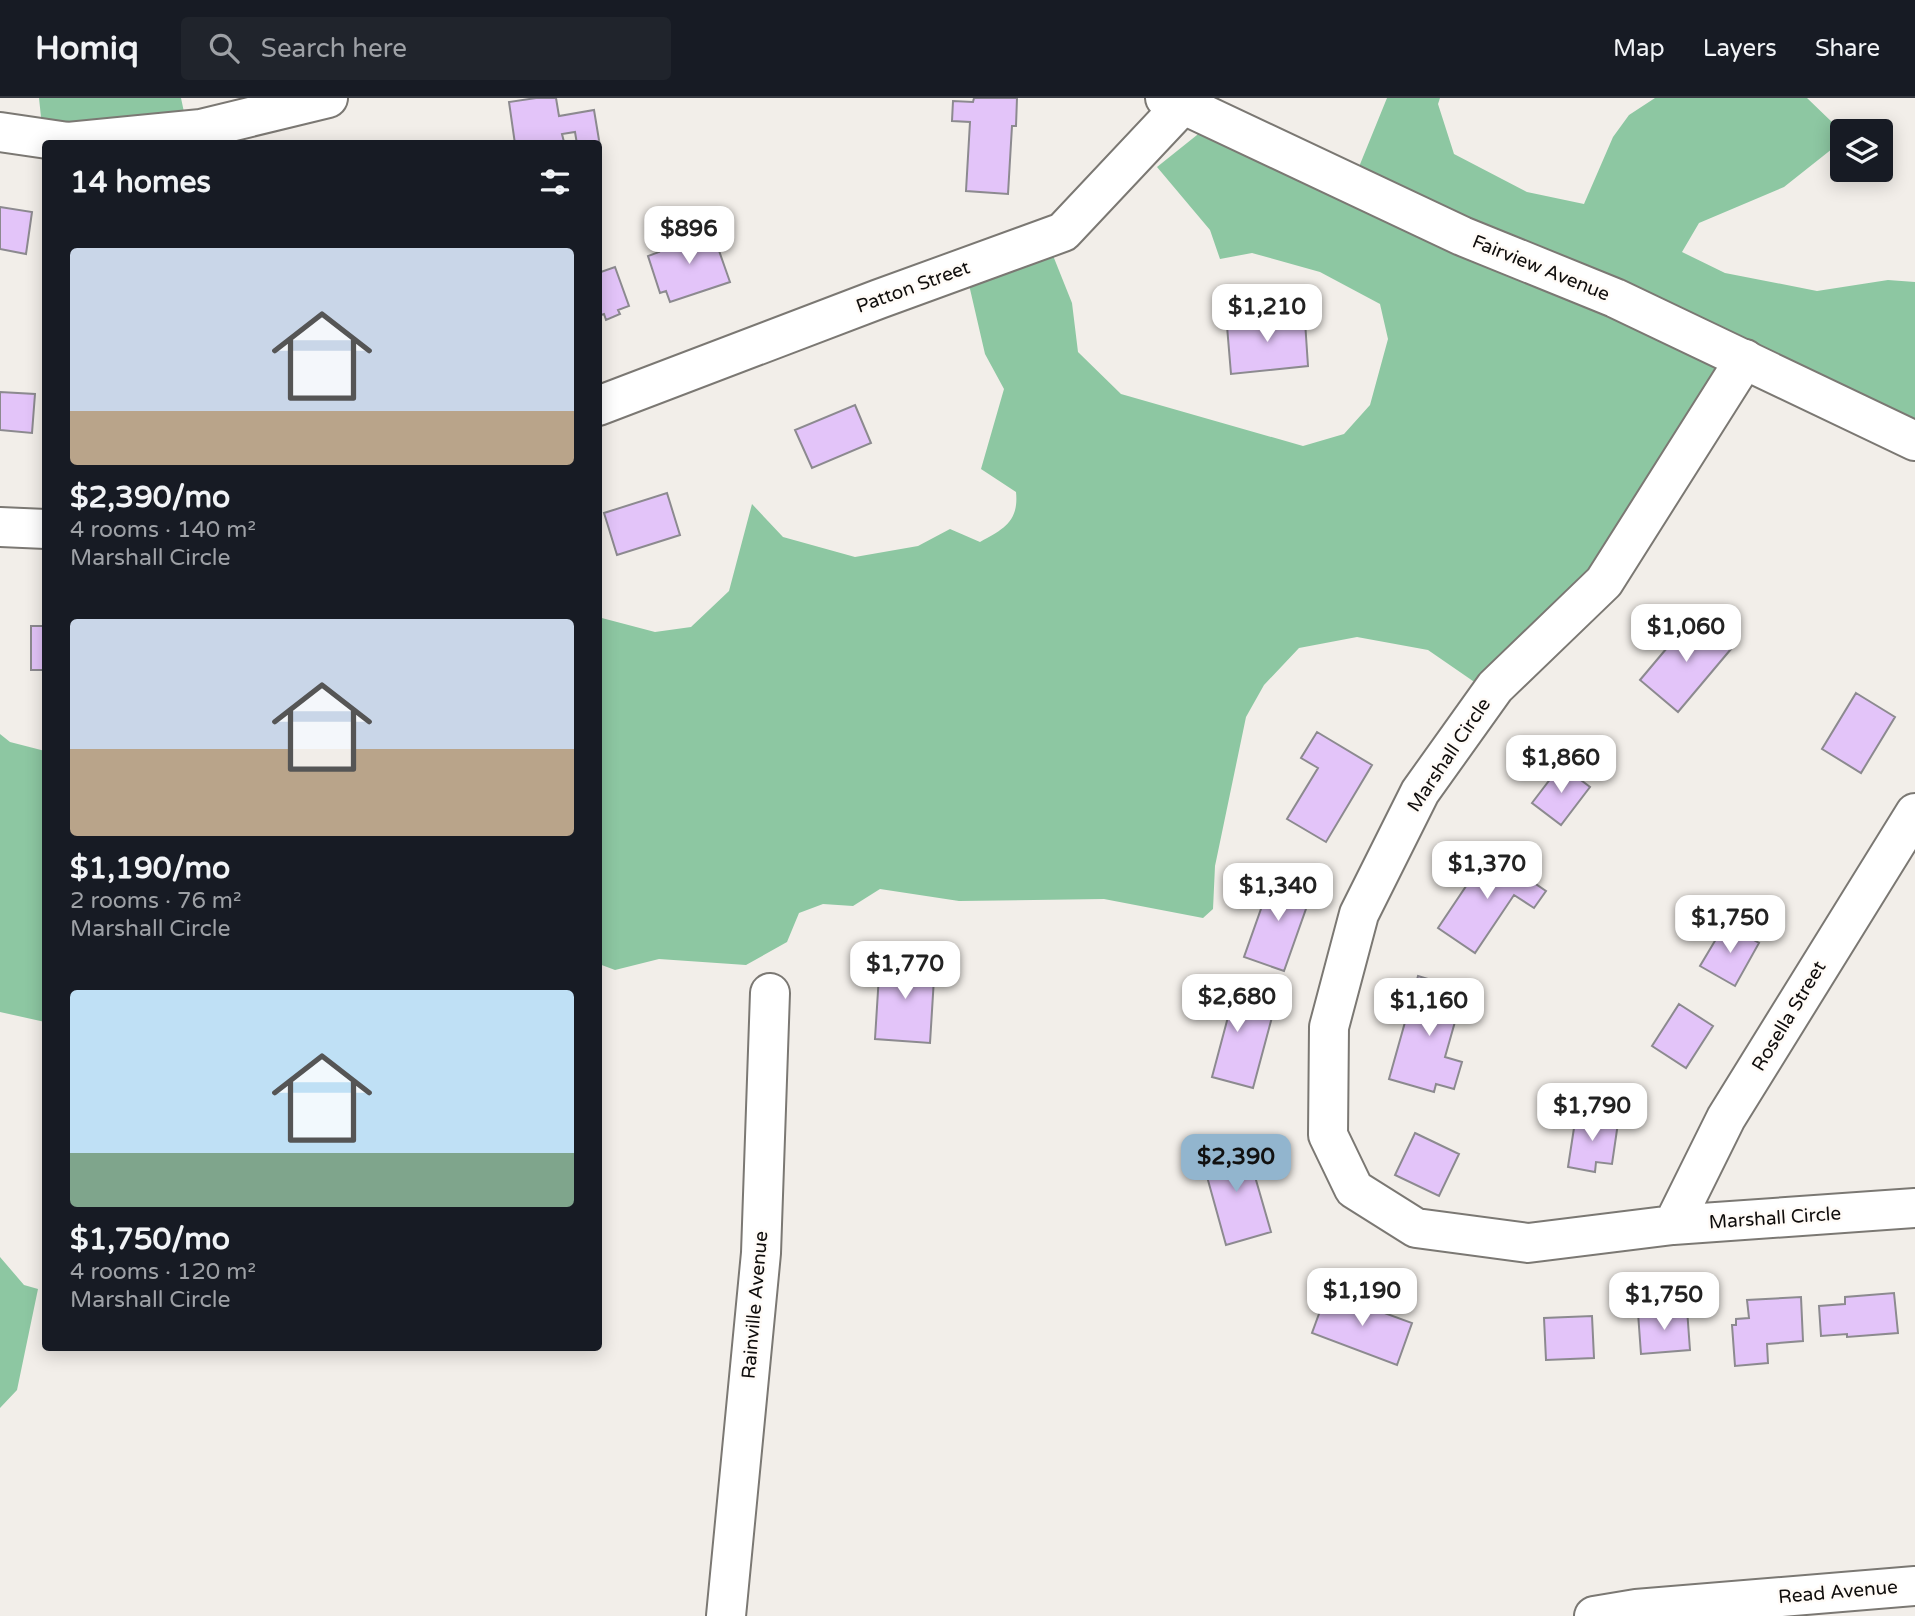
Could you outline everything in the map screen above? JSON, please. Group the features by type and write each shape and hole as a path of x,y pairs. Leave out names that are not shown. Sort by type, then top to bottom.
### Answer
{"street":[{"path":"88,140 201,129 328,98"},
{"name":"Fairview Avenue","path":"1180,100 1462,236 1615,299 1915,441"},
{"name":"Patton Street","path":"602,404 1063,232 1180,100"},
{"path":"0,132 54,140"},
{"name":"Marshall Circle","path":"1745,359 1604,582 1495,687 1420,792 1359,914 1329,1027 1328,1136 1354,1189 1416,1228 1528,1243 1673,1225 1915,1208"},
{"path":"0,527 42,529"},
{"name":"Rosella Street","path":"1673,1225 1726,1118 1915,813"},
{"name":"Rainville Avenue","path":"726,1616 761,1253 770,993"},
{"name":"Read Avenue","path":"1594,1616 1915,1586"}],"green space":[{"path":"39,98 181,98 188,131 43,136"},
{"path":"1153,98 1218,98 1209,123 1352,184 1387,98 1440,98 1438,104 1454,154 1527,192 1584,204 1613,137 1629,115 1655,98 1807,98 1830,120 1830,151 1784,187 1699,223 1682,252 1725,273 1817,291 1888,280 1915,282 1915,440 1754,364 1607,587 1486,690 1428,650 1357,637 1299,648 1264,685 1246,717 1215,866 1213,909 1203,918 1104,899 959,901 880,889 853,906 823,904 799,913 787,942 746,965 659,959 615,970 602,965 602,618 655,632 691,627 729,591 752,504 783,537 855,557 918,546 950,529 980,542 1003,528 1015,510 1016,492 981,469 1004,389 985,354 967,276 1048,243 1072,303 1078,352 1121,394 1303,446 1344,434 1370,405 1388,339 1380,304 1320,272 1252,253 1220,259 1210,230 1157,167 1197,135 1205,125"},
{"path":"0,734 10,742 42,750 42,1021 0,1012"},
{"path":"0,1257 24,1285 38,1289 17,1390 0,1408"}],"building":[{"path":"556,98 559,116 594,110 599,140 576,140 575,132 562,134 564,140 514,140 509,102"},
{"path":"974,98 1017,98 1016,126 1012,126 1008,194 966,191 970,122 952,121 953,101 973,102"},
{"path":"0,207 32,212 26,254 0,249"},
{"path":"711,228 730,282 670,302 666,291 660,293 648,256 659,252 657,247"},
{"path":"615,267 629,306 618,310 620,314 606,320 602,315 602,272"},
{"path":"1283,312 1284,323 1305,321 1308,366 1231,374 1227,326 1249,324 1248,315"},
{"path":"0,392 35,394 32,433 0,430"},
{"path":"855,405 871,443 812,468 795,430"},
{"path":"667,493 680,535 617,555 604,513"},
{"path":"1693,617 1731,649 1678,712 1640,680"},
{"path":"31,626 42,626 42,670 31,670"},
{"path":"1856,693 1895,717 1861,773 1822,749"},
{"path":"1317,732 1372,765 1326,842 1287,819 1318,768 1301,758"},
{"path":"1561,765 1590,787 1561,825 1532,803"},
{"path":"1489,852 1546,891 1534,908 1514,895 1475,953 1438,928"},
{"path":"1273,875 1313,889 1284,971 1244,957"},
{"path":"1725,924 1759,943 1735,986 1700,966"},
{"path":"880,959 935,962 930,1043 875,1039"},
{"path":"1418,976 1464,990 1445,1057 1462,1062 1454,1089 1436,1084 1434,1092 1389,1079"},
{"path":"1196,985 1275,1006 1253,1088 1212,1077 1228,1017 1191,1007"},
{"path":"1679,1004 1713,1026 1686,1068 1652,1046"},
{"path":"1576,1115 1618,1123 1612,1164 1596,1162 1595,1172 1568,1167"},
{"path":"1415,1133 1459,1154 1439,1196 1395,1175"},
{"path":"1245,1142 1271,1232 1226,1245 1201,1155"},
{"path":"1327,1292 1412,1323 1397,1365 1312,1333"},
{"path":"1894,1293 1898,1333 1821,1336 1819,1306 1845,1304 1845,1297"},
{"path":"1801,1297 1803,1341 1767,1344 1768,1363 1735,1366 1732,1325 1736,1325 1736,1319 1749,1318 1747,1300"},
{"path":"1687,1309 1690,1350 1641,1354 1638,1313"},
{"path":"1592,1316 1594,1358 1546,1360 1544,1318"}]}
